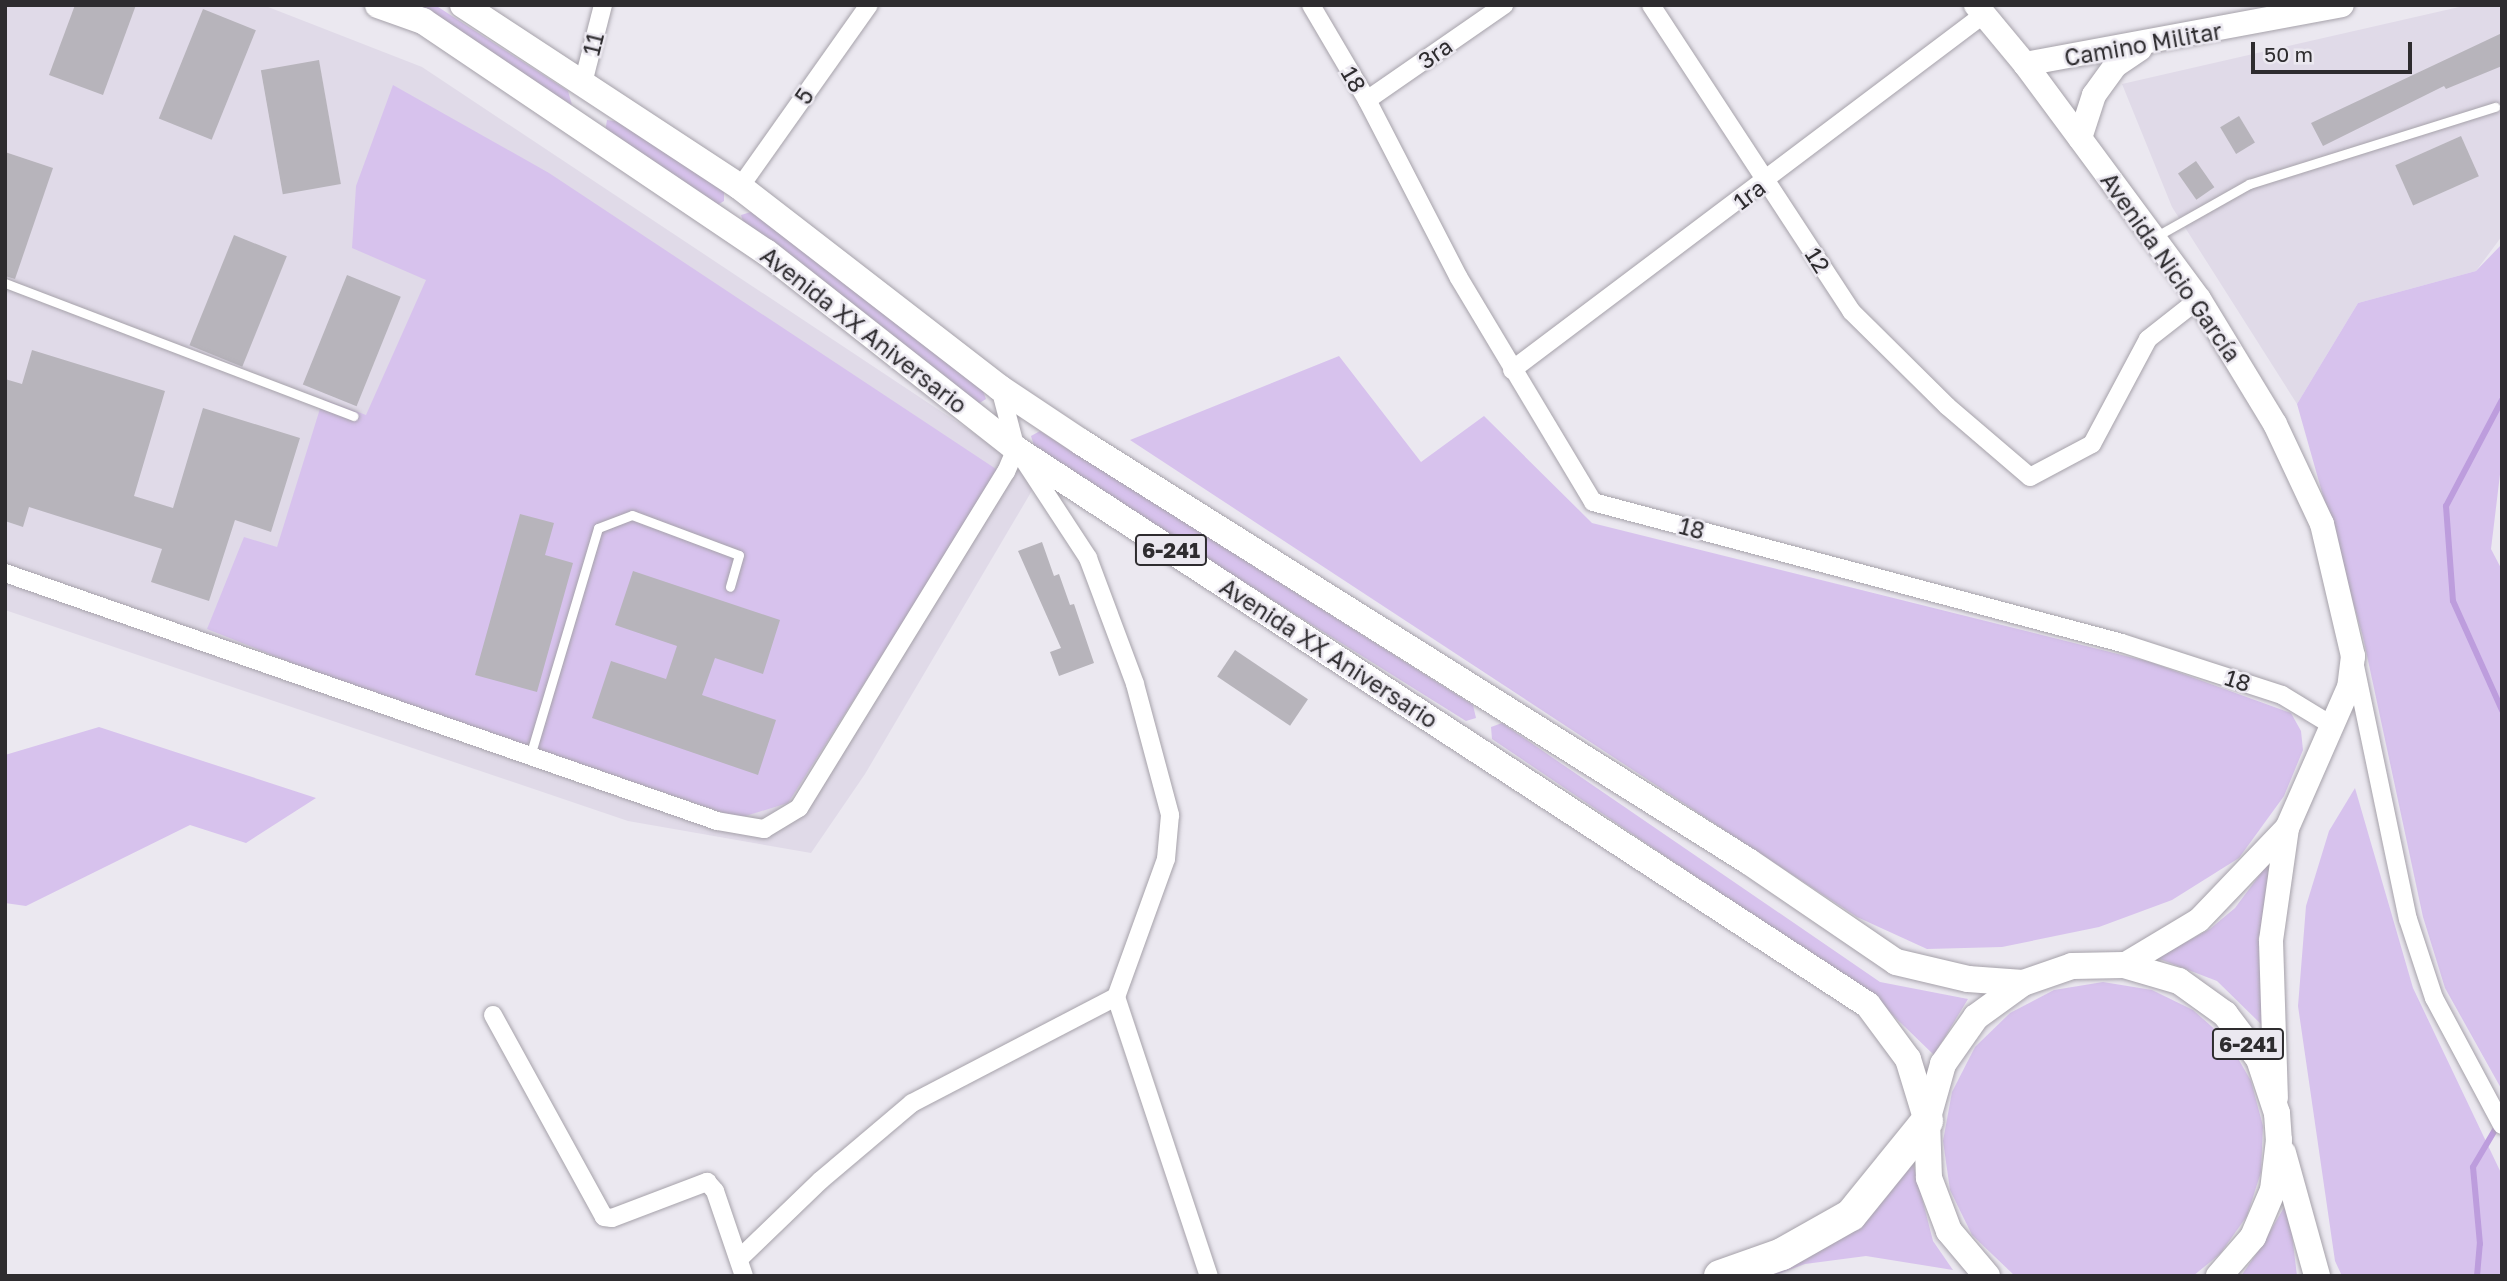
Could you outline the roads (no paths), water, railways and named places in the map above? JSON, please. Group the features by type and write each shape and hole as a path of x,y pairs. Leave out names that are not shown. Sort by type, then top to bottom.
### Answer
{"highway":[{"path":"1720,1276 1782,1254 1851,1214 1927,1121"}],"main road":[{"name":"Avenida XX Aniversario","path":"378,5 423,22 766,252 1016,449 1868,1005 1908,1059 1927,1121"},
{"name":"Avenida XX Aniversario","path":"463,5 740,187 1000,388 1748,861 1896,962 1968,979 2023,983"},
{"name":"Camino Militar","path":"2025,64 2147,45 2338,6"},
{"name":"Avenida Nicio García","path":"1980,10 2025,64 2199,299 2275,424 2322,524 2353,656 2349,687 2287,828"},
{"path":"2080,138 2094,95 2116,65 2147,45"},
{"path":"2124,965 2199,920 2287,828"},
{"path":"2277,1113 2271,941 2287,828"},
{"name":"6-241","path":"1987,1276 1949,1231 1929,1178 1927,1121 1943,1065 1969,1026 2023,983 2073,967 2124,965 2179,981 2225,1014 2259,1059 2277,1113 2279,1140 2273,1190 2253,1237 2219,1276"},
{"name":"6-241","path":"2279,1140 2317,1276"}],"street":[{"name":"11","path":"583,83 603,5"},
{"name":"5","path":"740,187 869,5"},
{"name":"18","path":"1311,5 1367,100 1512,370 1592,502 2122,643 2281,695 2333,726"},
{"name":"3ra","path":"1367,100 1504,5"},
{"name":"12","path":"1651,5 1851,312 1947,406 2030,477 2092,444 2148,339 2199,299"},
{"name":"1ra","path":"1512,370 1768,181 1980,10"},
{"path":"1000,388 1016,449 1088,558 1135,684 1170,815 1166,859 1116,997 1209,1276"},
{"path":"5,573 717,821 764,828 799,808 953,564 1016,449"},
{"path":"2353,656 2409,919 2434,998 2502,1125"},
{"path":"493,1015 604,1217 612,1219 707,1182 715,1191 742,1267 821,1180 912,1103 1116,997"}],"lane":[{"path":"2153,237 2249,184 2496,107"},
{"path":"5,283 354,416"},
{"path":"530,756 598,528 632,515 739,555 730,587"}],"waterway":[{"path":"2502,400 2446,506 2453,601 2502,710"},
{"path":"2477,1276 2480,1244 2473,1167 2499,1123"}]}
